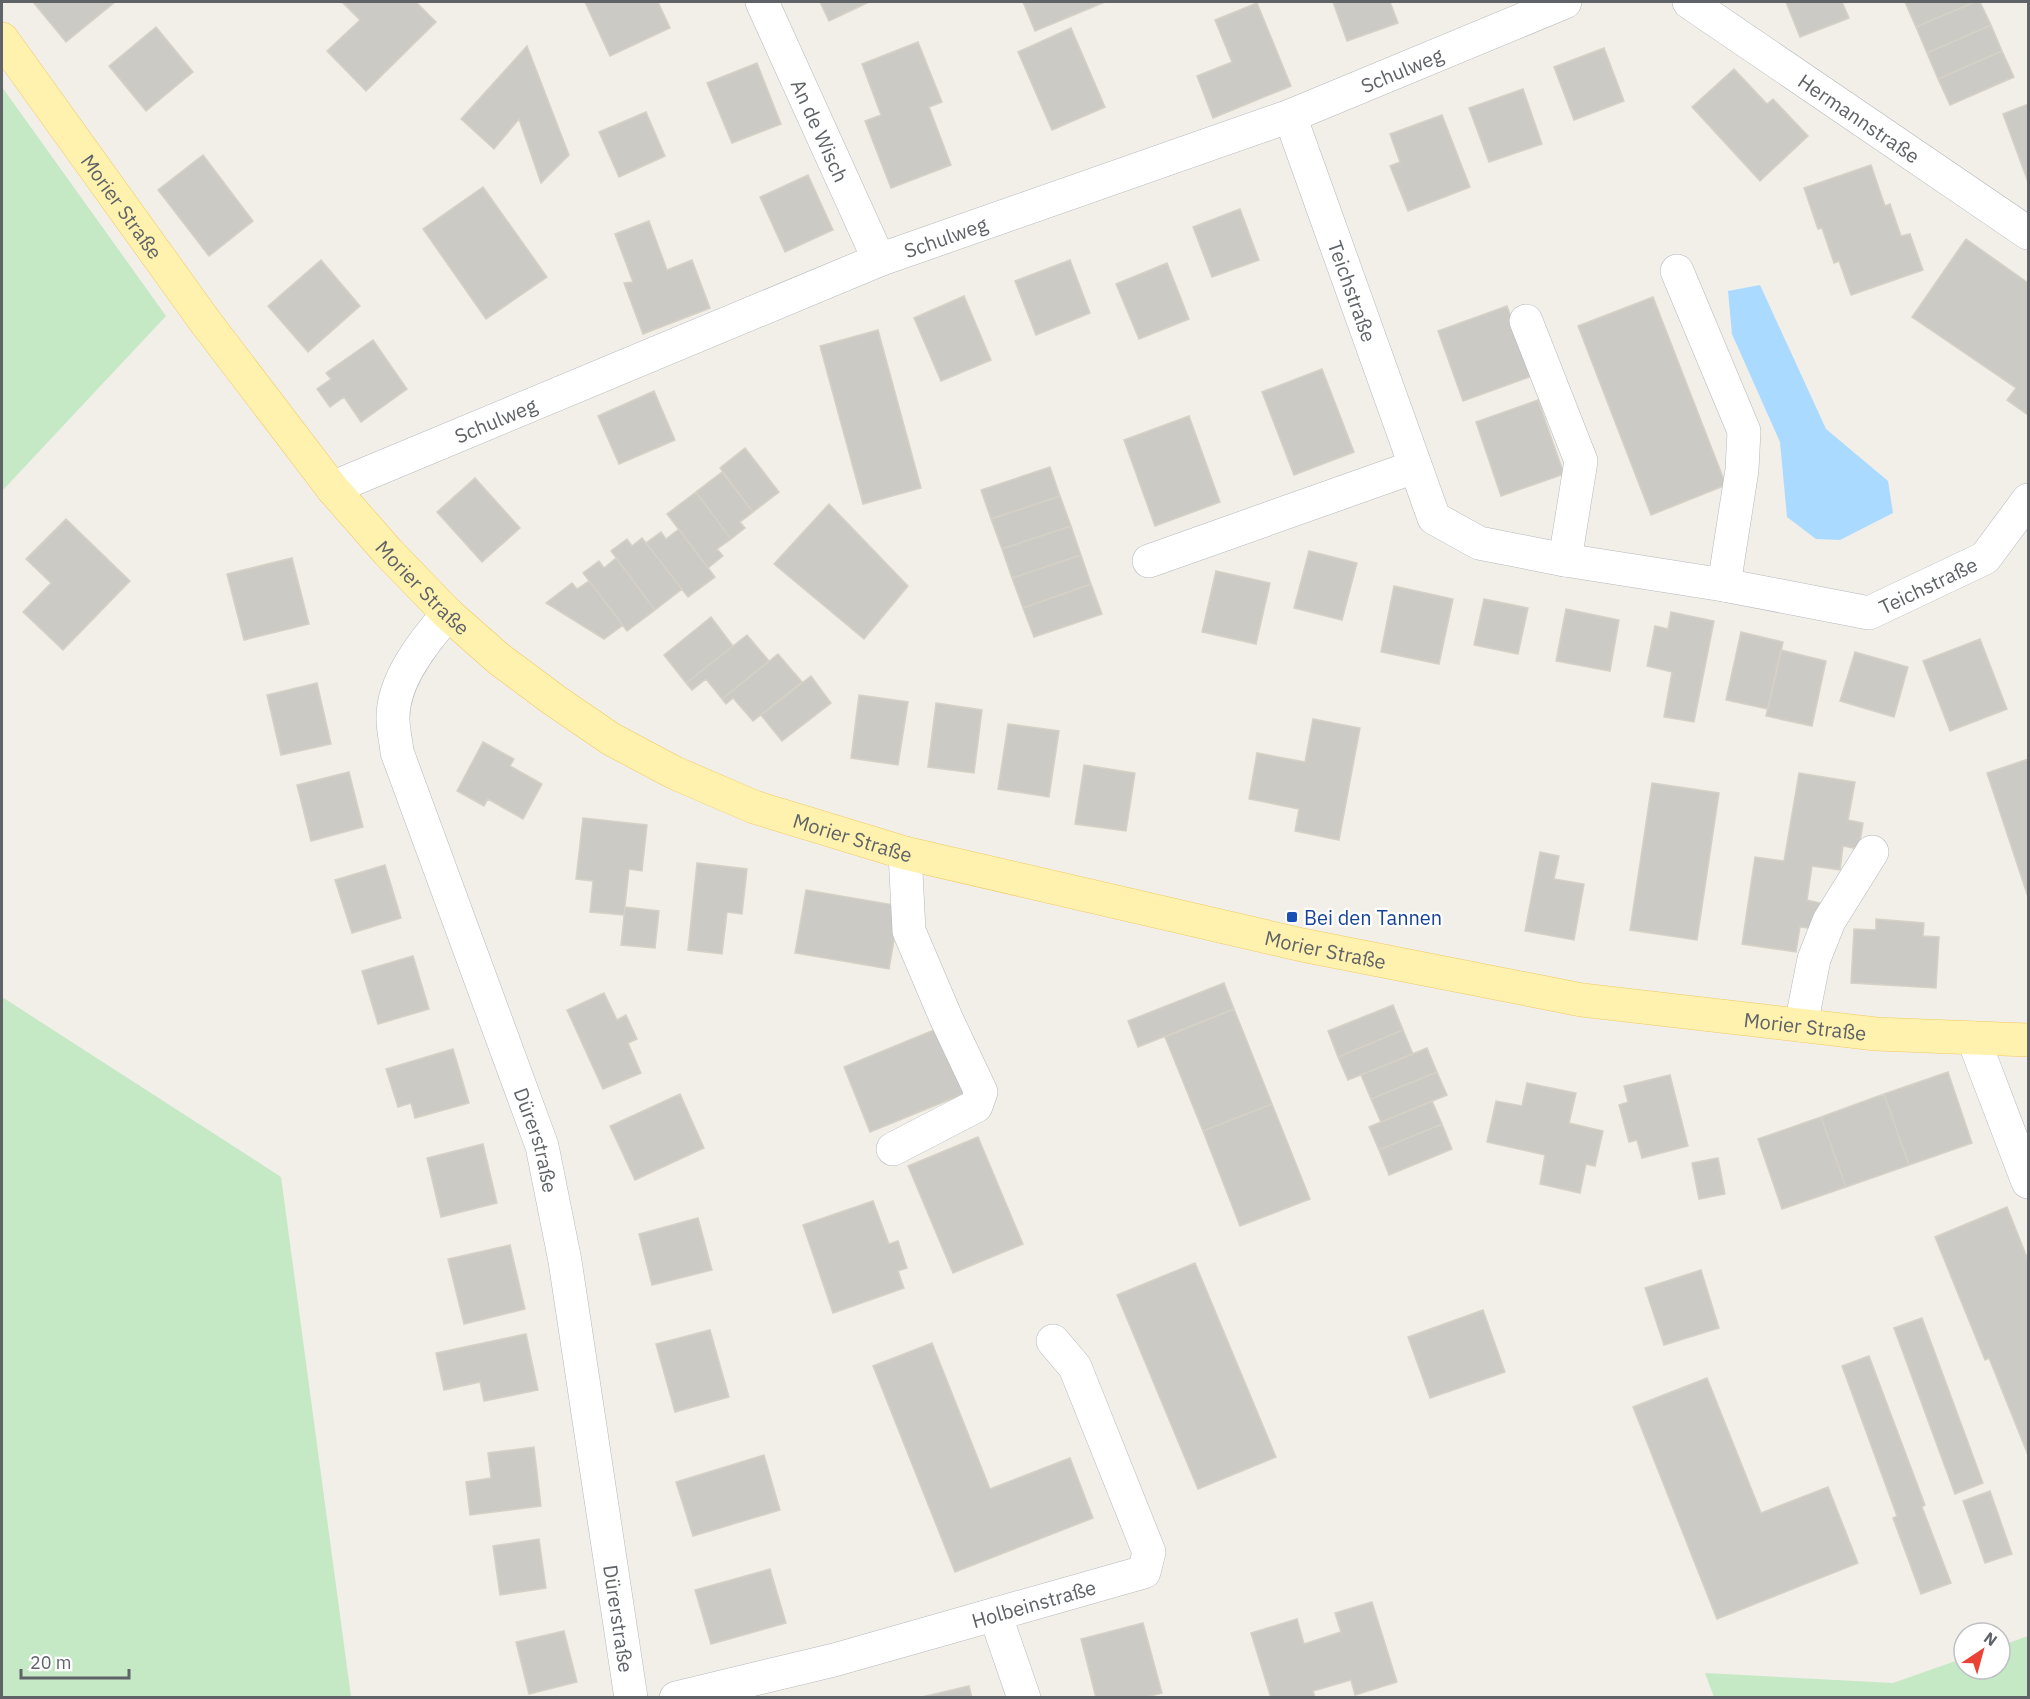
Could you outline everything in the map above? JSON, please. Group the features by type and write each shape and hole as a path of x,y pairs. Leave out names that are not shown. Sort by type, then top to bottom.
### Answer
{"main road":[{"name":"Morier Straße","path":"2,39 204,320 332,488 388,552 448,614 499,659 554,700 611,738 675,773 754,807 905,853 1302,945 1582,1000 1876,1034 2028,1040"}],"street":[{"name":"An de Wisch","path":"762,2 879,260"},
{"name":"Schulweg","path":"332,488 879,260 1290,116 1565,2"},
{"name":"Hermannstraße","path":"1689,2 2028,233"},
{"name":"Teichstraße","path":"1290,116 1434,518 1479,543 1565,560 1724,585 1869,613 1985,558 2019,512"},
{"path":"1677,271 1744,430 1742,470 1724,585"},
{"path":"1526,321 1581,461 1565,560"},
{"path":"1149,561 1414,467"},
{"name":"Dürerstraße","path":"448,614 427,637 412,660 399,690 393,717 397,752 542,1146 565,1261 631,1698"},
{"path":"1801,1025 1814,959 1830,921 1872,852"},
{"path":"893,1149 976,1106 981,1092 909,931 905,853"},
{"path":"1973,1038 2028,1182"},
{"name":"Holbeinstraße","path":"676,1698 834,1660 1144,1572 1149,1552 1075,1367 1053,1341"},
{"path":"995,1614 1024,1698"}],"green space":[{"path":"2,87 166,316 2,491"},
{"path":"2,997 281,1177 351,1697 2,1697"},
{"path":"2028,1636 2028,1697 1714,1697 1705,1673 1893,1683 1952,1662 1952,1681 2012,1681 2012,1642"}],"water":[{"path":"1760,285 1826,429 1888,481 1893,513 1840,540 1816,539 1787,517 1780,442 1732,334 1728,291"}],"building":[{"path":"33,2 115,2 66,42"},
{"path":"342,2 416,2 436,22 366,91 327,51 360,20"},
{"path":"585,2 658,2 670,28 610,56"},
{"path":"820,2 869,2 829,21"},
{"path":"1023,2 1105,2 1035,31"},
{"path":"1333,2 1390,2 1398,23 1347,41"},
{"path":"1786,2 1842,2 1849,18 1800,37"},
{"path":"1905,2 1975,2 1916,27"},
{"path":"1975,2 1980,2 1991,25 1927,53 1916,27"},
{"path":"1257,3 1291,86 1213,118 1197,76 1232,62 1215,20"},
{"path":"1991,25 2002,51 1938,79 1927,53"},
{"path":"156,27 193,72 146,111 109,66"},
{"path":"1071,28 1105,107 1052,130 1018,52"},
{"path":"918,42 942,102 929,107 951,165 891,188 865,121 881,115 862,64"},
{"path":"527,46 569,155 541,183 519,119 494,149 461,119"},
{"path":"1604,48 1624,101 1574,120 1554,67"},
{"path":"2002,51 2014,77 1950,105 1938,79"},
{"path":"757,63 781,124 732,143 707,83"},
{"path":"1734,69 1767,104 1773,99 1808,136 1760,181 1692,107"},
{"path":"1523,89 1542,144 1489,162 1469,108"},
{"path":"2028,104 2028,182 2003,114"},
{"path":"646,112 665,156 619,177 599,132"},
{"path":"1442,115 1470,187 1408,211 1390,166 1400,162 1390,134"},
{"path":"203,155 253,221 209,256 158,190"},
{"path":"1871,165 1885,206 1890,204 1901,236 1910,234 1923,270 1851,295 1839,261 1834,263 1822,228 1818,229 1804,188"},
{"path":"808,175 833,230 785,252 760,197"},
{"path":"483,187 547,277 486,319 423,229"},
{"path":"1240,209 1259,260 1212,277 1193,227"},
{"path":"649,221 667,270 692,260 710,308 643,334 624,283 633,282 615,234"},
{"path":"1966,239 2028,283 2028,415 2007,400 2016,388 1912,317"},
{"path":"321,260 360,306 308,352 268,306"},
{"path":"1070,260 1090,313 1036,335 1015,281"},
{"path":"1167,263 1189,319 1139,339 1116,284"},
{"path":"964,296 991,360 941,381 914,318"},
{"path":"1653,297 1726,485 1651,515 1578,326"},
{"path":"1507,306 1532,376 1463,401 1438,331"},
{"path":"878,330 921,488 863,504 820,346"},
{"path":"373,340 407,389 361,422 344,397 330,407 317,389 331,379 326,373"},
{"path":"1322,369 1354,452 1294,475 1262,392"},
{"path":"654,391 675,440 619,464 598,416"},
{"path":"1538,400 1564,474 1501,496 1476,422"},
{"path":"1189,416 1220,502 1155,526 1124,440"},
{"path":"745,448 779,492 753,512 720,468"},
{"path":"1050,467 1060,496 991,519 981,490"},
{"path":"722,472 753,512 740,522 745,528 731,539 696,492"},
{"path":"475,478 520,528 482,562 437,512"},
{"path":"696,492 731,539 717,549 723,556 708,568 667,514"},
{"path":"1060,496 1071,526 1002,549 991,519"},
{"path":"829,504 908,586 864,639 774,564"},
{"path":"66,519 130,581 63,650 23,612 51,583 26,559"},
{"path":"1071,526 1081,555 1012,578 1002,549"},
{"path":"679,529 715,577 688,597 646,543 661,532 666,539"},
{"path":"642,538 682,589 655,610 611,551 627,539 632,546"},
{"path":"1309,551 1357,563 1342,620 1294,608"},
{"path":"1081,555 1091,584 1023,608 1012,578"},
{"path":"292,558 309,624 244,640 227,574"},
{"path":"616,558 655,610 627,631 583,573 599,561 604,568"},
{"path":"1216,571 1270,583 1256,644 1202,632"},
{"path":"589,581 623,625 604,639 546,603 572,583 577,589"},
{"path":"1091,584 1102,614 1034,637 1023,608"},
{"path":"1394,586 1453,599 1439,664 1381,652"},
{"path":"1484,599 1528,608 1518,654 1474,645"},
{"path":"1566,609 1619,620 1610,671 1556,661"},
{"path":"1671,612 1714,621 1694,722 1664,717 1672,672 1647,666 1655,626 1668,629"},
{"path":"711,617 733,646 686,683 664,655"},
{"path":"1741,632 1783,642 1768,709 1726,700"},
{"path":"747,635 769,661 722,699 706,679 692,690 686,683"},
{"path":"1980,639 2007,709 1950,731 1923,661"},
{"path":"1781,650 1826,661 1812,726 1766,716"},
{"path":"1855,652 1908,667 1894,717 1840,701"},
{"path":"778,654 802,682 753,721 733,698 726,704 722,699"},
{"path":"811,676 831,703 782,741 761,715"},
{"path":"317,683 331,744 281,755 267,695"},
{"path":"859,695 908,702 898,765 851,758"},
{"path":"936,703 982,710 974,773 928,767"},
{"path":"1313,719 1360,728 1339,840 1295,831 1299,809 1249,799 1257,753 1305,762"},
{"path":"1008,724 1059,731 1049,797 998,789"},
{"path":"483,742 514,759 510,766 542,784 523,819 488,799 484,806 457,791"},
{"path":"2028,759 2028,897 1987,773"},
{"path":"1084,765 1135,773 1126,831 1075,824"},
{"path":"349,772 363,827 311,841 297,785"},
{"path":"1799,773 1855,782 1848,820 1863,823 1859,849 1843,846 1840,870 1812,866 1807,900 1820,903 1816,929 1800,927 1796,952 1742,944 1755,857 1784,861"},
{"path":"1652,783 1719,793 1697,940 1630,930"},
{"path":"583,818 647,825 642,871 629,869 624,915 590,912 593,881 576,879"},
{"path":"1540,852 1559,856 1554,879 1584,884 1574,940 1525,931"},
{"path":"697,863 747,869 742,914 727,912 722,954 688,950"},
{"path":"385,865 401,918 352,933 335,880"},
{"path":"806,890 900,906 889,969 795,953"},
{"path":"625,907 659,911 655,948 621,945"},
{"path":"1876,919 1924,923 1923,936 1939,937 1936,988 1851,983 1854,929 1876,930"},
{"path":"413,956 429,1009 378,1024 362,971"},
{"path":"1224,983 1234,1009 1138,1047 1128,1021"},
{"path":"604,993 617,1020 626,1015 637,1039 628,1043 641,1073 603,1089 567,1010"},
{"path":"1393,1005 1403,1030 1338,1057 1328,1031"},
{"path":"1234,1009 1272,1104 1203,1131 1165,1037"},
{"path":"946,1025 973,1090 870,1132 844,1067"},
{"path":"1403,1030 1413,1054 1348,1080 1338,1057"},
{"path":"1427,1048 1437,1072 1371,1099 1361,1075"},
{"path":"453,1049 469,1103 415,1118 411,1103 398,1107 386,1069"},
{"path":"1437,1072 1447,1095 1381,1122 1371,1099"},
{"path":"1948,1072 1972,1143 1909,1165 1884,1094"},
{"path":"1670,1075 1688,1146 1642,1158 1637,1140 1629,1142 1619,1105 1628,1102 1624,1086"},
{"path":"1527,1083 1576,1093 1569,1123 1603,1131 1595,1166 1586,1164 1580,1193 1540,1184 1545,1155 1487,1142 1496,1101 1522,1106"},
{"path":"680,1094 704,1148 635,1180 610,1126"},
{"path":"1884,1094 1909,1165 1846,1187 1821,1117"},
{"path":"1432,1101 1442,1124 1379,1150 1369,1127"},
{"path":"1272,1104 1310,1199 1240,1226 1203,1131"},
{"path":"1821,1117 1846,1187 1782,1209 1758,1139"},
{"path":"1442,1124 1452,1149 1389,1175 1379,1150"},
{"path":"978,1137 1023,1244 953,1273 908,1166"},
{"path":"483,1144 497,1203 441,1217 427,1158"},
{"path":"1718,1158 1725,1194 1699,1199 1692,1163"},
{"path":"873,1201 889,1244 898,1241 907,1268 898,1271 904,1288 833,1313 803,1225"},
{"path":"2007,1207 2028,1260 2028,1455 1989,1358 1985,1360 1935,1237"},
{"path":"698,1218 712,1270 652,1285 639,1234"},
{"path":"510,1245 525,1309 464,1324 448,1259"},
{"path":"1195,1263 1276,1457 1198,1489 1117,1295"},
{"path":"1701,1270 1719,1328 1664,1345 1645,1288"},
{"path":"1483,1310 1505,1372 1430,1398 1408,1337"},
{"path":"1922,1318 1983,1483 1955,1494 1894,1328"},
{"path":"710,1330 729,1397 675,1412 656,1344"},
{"path":"526,1334 538,1390 484,1401 480,1382 444,1390 436,1353"},
{"path":"932,1343 990,1489 1070,1458 1093,1518 955,1572 873,1366"},
{"path":"1869,1356 1925,1505 1922,1507 1951,1583 1921,1594 1893,1518 1897,1516 1842,1366"},
{"path":"1707,1378 1761,1513 1828,1487 1858,1563 1717,1619 1633,1407"},
{"path":"534,1447 541,1506 470,1515 466,1482 491,1478 488,1453"},
{"path":"764,1455 780,1510 693,1536 676,1482"},
{"path":"1990,1491 2012,1554 1985,1563 1963,1501"},
{"path":"539,1539 546,1588 500,1595 493,1546"},
{"path":"770,1569 786,1623 711,1644 695,1590"},
{"path":"1372,1602 1397,1682 1355,1695 1351,1680 1313,1691 1315,1698 1271,1698 1251,1633 1297,1619 1304,1644 1341,1632 1335,1613"},
{"path":"1143,1623 1162,1693 1143,1698 1096,1698 1081,1639"},
{"path":"564,1631 577,1682 529,1694 516,1642"},
{"path":"969,1686 972,1698 922,1697"}],"place":[{"name":"Bei den Tannen","path":"1292,917"}]}
